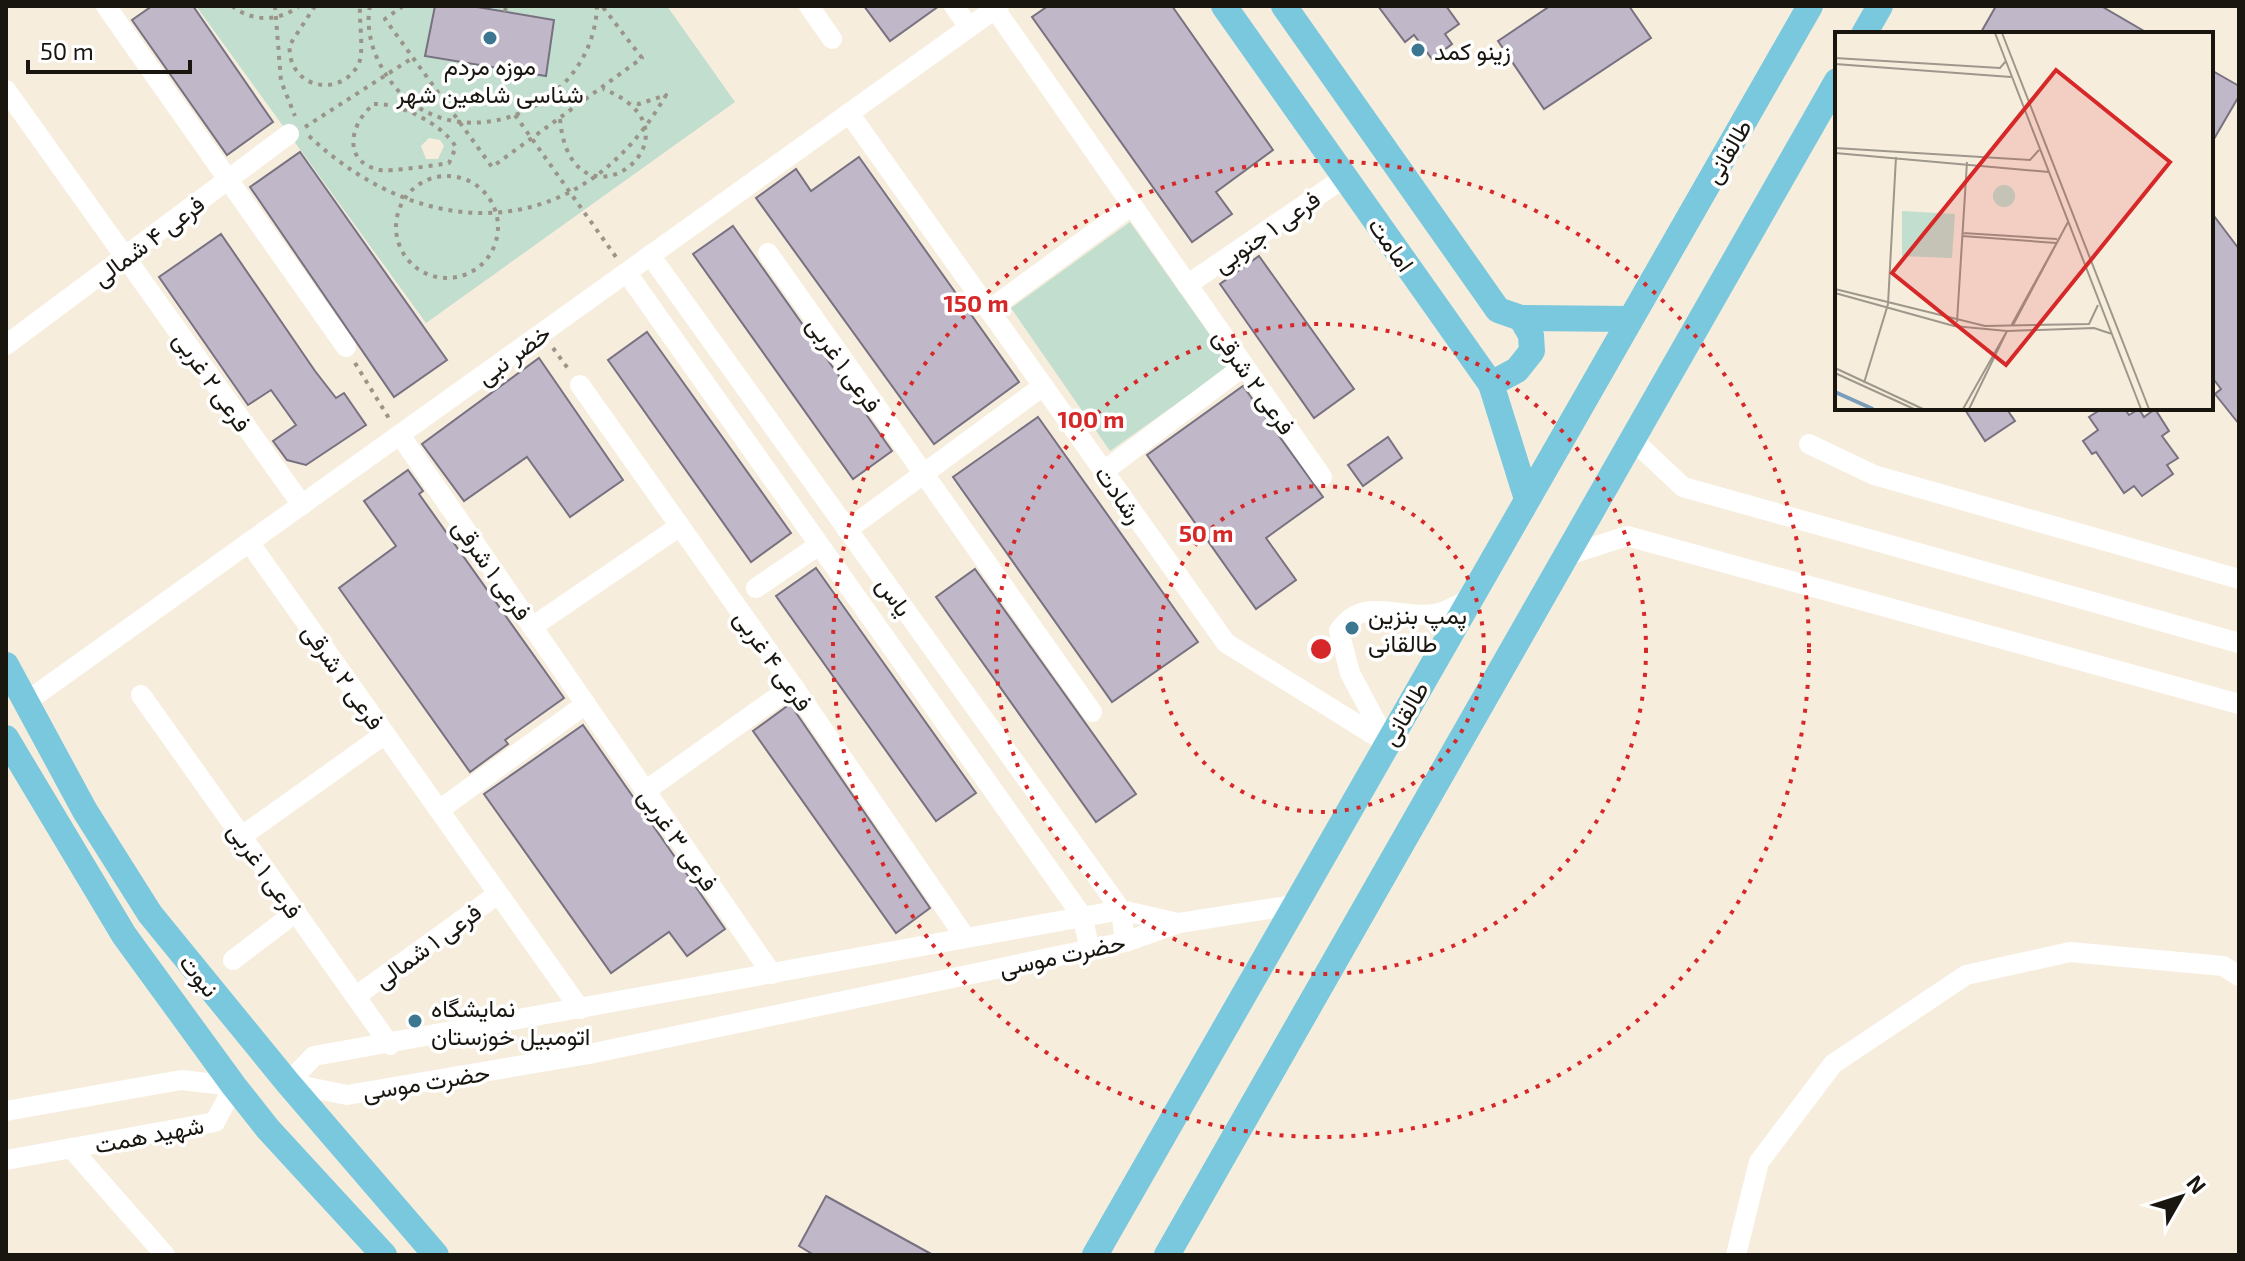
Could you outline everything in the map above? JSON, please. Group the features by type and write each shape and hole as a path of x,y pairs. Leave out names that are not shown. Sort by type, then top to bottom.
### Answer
{"main road":[{"name":"امامت","path":"1224,6 1491,384 1527,499"},
{"name":"امامت","path":"1284,6 1498,310 1521,318"},
{"name":"طالقانی","path":"1095,1255 1810,6"},
{"path":"1865,32 1880,6"},
{"path":"1167,1255 1835,85"},
{"path":"1521,318 1630,319"},
{"path":"1491,384 1517,370 1532,351 1531,335 1521,318"},
{"name":"نبوت","path":"6,665 85,811 150,914 288,1083 436,1255"},
{"name":"نبوت","path":"6,738 124,935 234,1086 268,1129 384,1255"}],"street":[{"path":"106,6 226,181 346,347"},
{"path":"809,6 832,39"},
{"path":"954,6 969,27"},
{"name":"خضر نبی","path":"26,702 997,8"},
{"name":"فرعی ۲ شرقی","path":"997,8 1131,206 1322,477"},
{"path":"6,90 125,257"},
{"name":"رشادت","path":"849,113 1226,643 1387,743"},
{"name":"فرعی ۴ شمالی","path":"6,345 296,132"},
{"name":"فرعی ۱ جنوبی","path":"1187,285 1345,177"},
{"path":"989,310 1131,206"},
{"name":"فرعی ۱ غربی","path":"768,253 922,474"},
{"name":"یاس","path":"650,255 1121,910 1125,942"},
{"name":"فرعی ۲ غربی","path":"125,257 302,505"},
{"name":"یاس","path":"627,273 1082,916 1090,949"},
{"path":"1104,471 1244,366"},
{"name":"فرعی ۴ غربی","path":"580,385 793,686 965,937"},
{"path":"847,530 1043,386"},
{"name":"فرعی ۱ شرقی","path":"400,435 586,704"},
{"path":"1633,440 1683,487 2239,643"},
{"path":"1809,444 1874,475 2239,579"},
{"path":"922,474 1092,712"},
{"path":"532,627 680,526"},
{"path":"1565,556 1627,536 2239,704"},
{"name":"فرعی ۲ شرقی","path":"249,542 439,810"},
{"path":"756,588 819,545"},
{"path":"1387,743 1350,673 1339,631 1348,617 1360,610 1410,615 1439,613 1469,600"},
{"path":"645,791 793,686"},
{"name":"فرعی ۱ غربی","path":"141,695 390,1045"},
{"path":"580,1009 439,810 586,704"},
{"name":"فرعی ۳ غربی","path":"586,704 772,974"},
{"path":"242,836 385,734"},
{"name":"فرعی ۱‍ شمالی","path":"356,996 498,894"},
{"name":"حضرت موسی","path":"288,1083 347,1095 589,1054 1125,942 1179,923 1294,905"},
{"name":"حضرت موسی","path":"288,1083 314,1056 390,1045 965,937 1121,910 1179,923"},
{"path":"233,960 296,912"},
{"path":"1736,1255 1759,1162 1833,1064 1966,975 2070,952 2223,966 2239,976"},
{"name":"شهید همت","path":"6,1111 181,1080 234,1086 215,1122 6,1160"},
{"path":"71,1148 162,1254"}],"path":[{"path":"232,6 256,18 275,18 299,6"},
{"path":"275,6 281,81 296,132 371,184 403,200 449,213 497,213 569,191 595,176 621,155 646,126 666,95 639,104 602,88"},
{"path":"315,6 289,46 293,65 306,81 323,86 339,83 352,75 361,60 360,6"},
{"path":"370,6 369,33 386,75 413,105 460,123 494,121 551,98 582,64 600,6"},
{"path":"403,6 385,19 492,167 642,58 600,6"},
{"path":"296,132 414,57"},
{"path":"560,119 564,150 582,172 595,176 623,173 634,165 646,140 646,126 631,102"},
{"path":"374,104 387,104 404,110 439,129 456,147 449,163 378,170 357,157 352,145 357,121 374,104"},
{"path":"515,115 627,273"},
{"path":"439,129 444,117"},
{"path":"462,177 478,185 497,213 497,238 486,261 457,278 440,278 410,263 400,249 397,215 403,200 414,187 429,178 462,177"},
{"path":"543,333 580,385"},
{"path":"346,347 400,435"}],"green space":[{"path":"196,6 667,6 735,102 426,323","holes":["429,138 440,140 444,146 438,159 426,159 421,146"]},
{"path":"1130,222 1231,365 1110,451 1011,308"}],"building":[{"path":"152,6 193,6 273,122 227,155 132,20"},
{"name":"موزه مردم شناسی شاهین شهر","path":"435,6 471,6 554,20 546,76 425,56"},
{"path":"864,6 939,6 890,41"},
{"path":"1048,6 1172,6 1273,150 1216,192 1232,214 1192,242 1032,17"},
{"path":"1378,6 1446,6 1459,24 1445,34 1452,44 1432,59 1414,35 1405,42"},
{"path":"1550,6 1629,6 1651,38 1544,109 1498,41"},
{"path":"1996,6 2101,6 2146,32 1981,32"},
{"path":"2213,71 2239,86 2239,96 2213,141"},
{"path":"300,152 447,360 394,397 250,187"},
{"path":"859,157 1019,382 934,444 756,198 796,169 811,191"},
{"path":"2213,215 2239,249 2239,424 2215,394 2221,389 2213,379"},
{"path":"733,226 892,451 853,479 693,254"},
{"path":"221,234 315,371 336,398 344,393 366,425 306,465 287,460 273,441 296,425 271,390 248,405 159,277"},
{"path":"1259,256 1354,389 1314,418 1220,284"},
{"path":"647,332 791,533 751,562 608,360"},
{"path":"539,358 623,480 570,517 527,457 464,501 422,444"},
{"path":"1243,386 1323,497 1266,538 1296,580 1256,609 1147,455"},
{"path":"1965,410 2007,410 2015,421 1985,441"},
{"path":"2100,410 2125,410 2129,415 2140,410 2144,417 2156,410 2169,431 2162,436 2178,458 2167,465 2173,474 2142,496 2134,486 2124,493 2096,452 2092,454 2083,441 2098,430 2089,417"},
{"path":"1038,417 1198,642 1112,702 953,477"},
{"path":"1388,437 1402,458 1363,486 1348,465"},
{"path":"408,470 423,491 419,494 564,698 505,740 508,744 470,772 339,588 396,546 364,501"},
{"path":"816,568 976,793 936,821 776,596"},
{"path":"975,569 1136,794 1096,822 936,597"},
{"path":"790,704 930,908 896,933 753,731"},
{"path":"583,725 725,929 687,956 669,932 611,973 484,794"},
{"path":"826,1196 933,1255 814,1255 799,1246"}],"place":[{"name":"موزه مردم شناسی شاهین شهر","path":"490,38"},
{"name":"زینو کمد","path":"1418,50"},
{"name":"پمپ بنزین طالقانی","path":"1352,628"},
{"name":"نمایشگاه اتومبیل خوزستان","path":"415,1021"}]}
